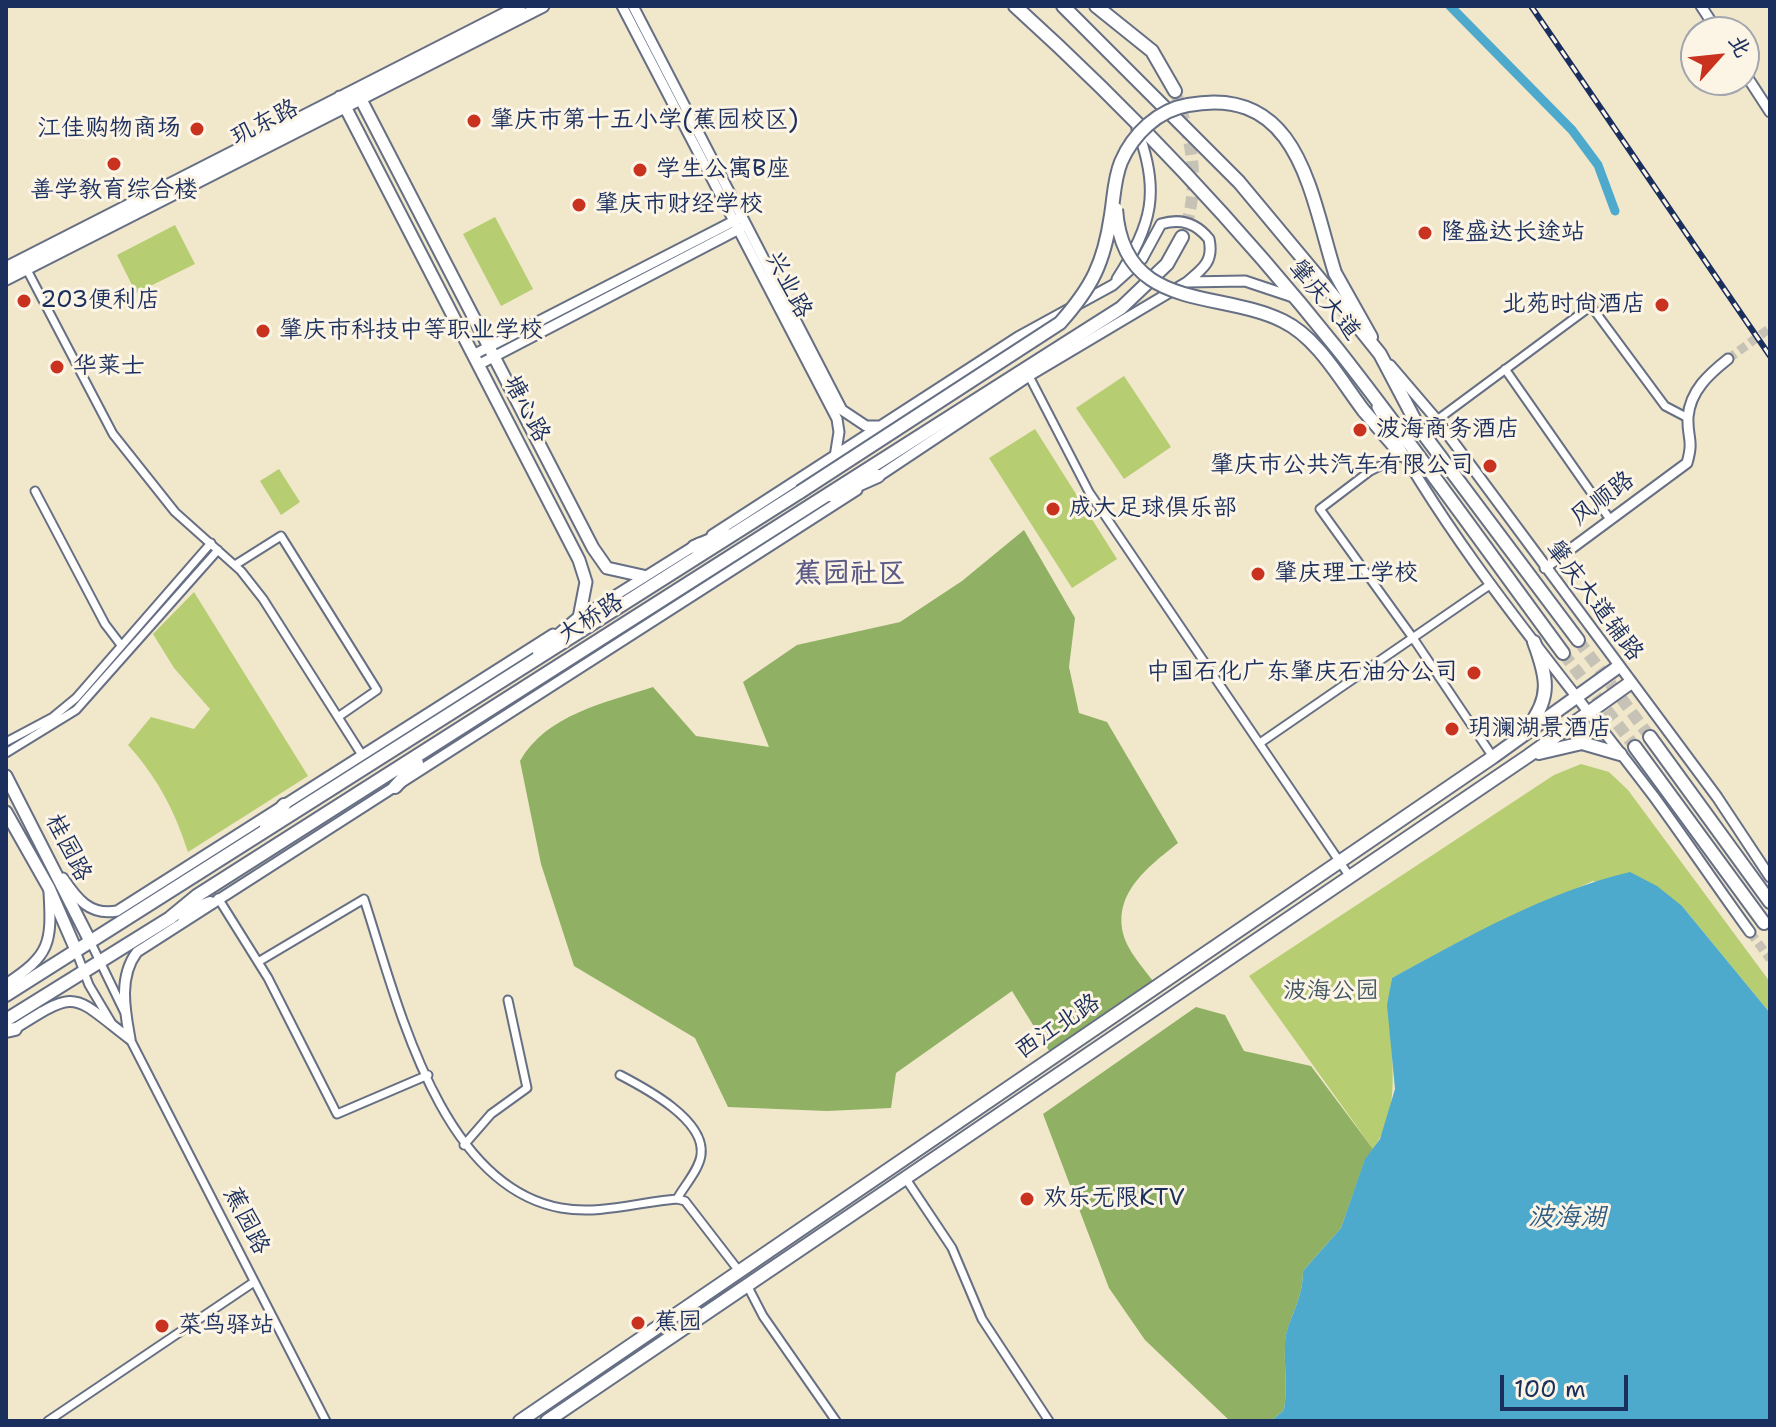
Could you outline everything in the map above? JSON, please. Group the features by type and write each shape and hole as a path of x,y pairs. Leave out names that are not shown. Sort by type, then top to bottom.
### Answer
{"main road":[{"name":"玑东路","path":"359,94 520,6"},
{"name":"玑东路","path":"6,279 24,264 359,94 543,6"},
{"name":"肇庆大道","path":"1015,6 1132,115 1217,206 1367,389 1563,653"},
{"name":"肇庆大道","path":"1063,6 1239,182 1380,354 1419,428 1578,640"},
{"path":"1096,6 1152,51 1175,91"},
{"name":"塘心路","path":"359,94 490,353 601,560 607,568 643,576"},
{"name":"大桥路","path":"6,995 506,681 1060,323 1086,294 1103,260 1114,186 1121,161 1153,119 1177,107 1216,100 1250,108 1281,128 1298,154 1335,273 1380,354"},
{"name":"塘心路","path":"343,102 579,560 586,582 579,618"},
{"path":"1114,186 1123,242 1141,270 1168,290 1284,321 1306,336 1402,455"},
{"name":"大桥路","path":"8,1028 84,970 170,918 198,895 1121,308 1167,264 1182,237"},
{"name":"玑东路","path":"6,268 24,264"},
{"path":"784,521 878,476"},
{"path":"694,547 754,522"},
{"path":"506,681 579,618"},
{"path":"1534,642 1548,683 1543,706 1517,741 1528,756 1582,743 1620,754"},
{"name":"西江北路","path":"520,1421 1517,741 1618,667"},
{"name":"西江北路","path":"547,1421 1528,756 1630,683"},
{"path":"1650,737 1770,902"},
{"path":"1635,747 1764,923"},
{"path":"395,787 431,748"},
{"name":"桂园路","path":"6,776 90,941"},
{"path":"259,836 284,805"},
{"name":"桂园路","path":"6,812 49,888 76,950"},
{"path":"170,918 214,901"},
{"path":"955,1125 964,1139"}],"street":[{"name":"兴业路","path":"622,6 842,410 866,426 883,426"},
{"name":"兴业路","path":"633,6 837,419 839,432 835,457"},
{"path":"1113,285 1139,244 1153,190 1149,159 1132,115"},
{"path":"51,863 85,906 117,911 643,576 694,547 1018,337 1113,285 1142,259 1161,224 1174,220 1196,226 1209,239 1212,253 1207,265 1187,282 1029,376 137,952 127,971 125,1013 130,1039"},
{"path":"475,360 739,224"},
{"path":"24,264 113,434 175,512 235,565 263,599 362,755"},
{"path":"1187,282 1232,279 1293,297"},
{"path":"1437,420 1591,306 1665,406 1688,418 1695,392 1728,359"},
{"name":"肇庆大道辅路","path":"1380,354 1437,420 1717,797 1770,877"},
{"path":"1505,369 1609,518"},
{"path":"1029,376 1097,504 1350,877"},
{"path":"1367,389 1402,455 1491,584 1750,932"},
{"name":"风顺路","path":"1545,568 1687,463 1693,444 1688,418"},
{"path":"1402,455 1370,471 1320,509 1413,638 1493,757"},
{"path":"35,491 105,624 121,645"},
{"path":"235,565 281,536 377,690 338,717"},
{"path":"6,742 61,711 211,543"},
{"path":"6,753 76,710 218,550"},
{"path":"1260,743 1491,584"},
{"path":"6,984 41,959 49,943 49,888"},
{"path":"258,962 364,899 400,1009 450,1125 464,1145 499,1182 527,1198 562,1208 595,1209 677,1199 685,1201 739,1271"},
{"path":"214,901 258,962 337,1114 428,1075"},
{"path":"90,941 125,1013"},
{"path":"76,950 114,1027"},
{"path":"464,1145 491,1114 527,1088 508,1000"},
{"path":"8,1028 61,1002 79,1001 130,1039"},
{"name":"蕉园路","path":"130,1039 326,1421"},
{"path":"620,1075 668,1102 700,1140 699,1161 677,1199"},
{"path":"906,1179 952,1248 982,1319 1049,1421"},
{"path":"48,1421 254,1282"},
{"path":"747,1285 763,1316 836,1421"}],"green space":[{"path":"495,217 533,289 501,306 463,234"},
{"path":"175,225 195,264 136,293 117,255"},
{"path":"1124,376 1171,447 1124,479 1076,408"},
{"name":"成大足球俱乐部","path":"1035,429 1117,559 1072,588 989,458"},
{"path":"279,469 300,502 281,515 260,481"},
{"path":"1024,530 1075,618 1069,667 1079,713 1107,722 1178,843 1134,884 1122,910 1126,942 1155,984 1051,1054 1012,991 896,1073 891,1108 827,1111 728,1107 695,1038 574,966 541,864 520,761 531,745 561,721 597,705 653,687 696,736 769,747 743,682 797,645 900,622 962,581"},
{"path":"194,592 308,776 188,852 164,795 128,745 151,717 194,729 210,709 174,668 153,634"},
{"name":"波海公园","path":"1581,764 1609,772 1628,790 1770,982 1770,1013 1682,906 1593,881 1468,937 1392,978 1393,1088 1384,1130 1373,1149 1249,976 1554,775"},
{"path":"1196,1007 1225,1015 1244,1051 1311,1066 1373,1149 1365,1160 1341,1228 1303,1271 1300,1293 1286,1337 1284,1410 1271,1421 1230,1421 1145,1340 1109,1288 1043,1114"}],"water":[{"name":"波海湖","path":"1630,872 1657,886 1682,906 1770,1013 1770,1421 1271,1421 1284,1410 1286,1337 1300,1293 1303,1271 1341,1228 1365,1159 1380,1139 1395,1089 1387,1005 1392,978 1538,904 1568,891"}],"waterway":[{"path":"1450,6 1572,130 1598,165 1615,211"}],"tunnel":[{"path":"1175,91 1190,146 1193,182 1192,200 1182,237"},
{"path":"1728,359 1770,328"},
{"path":"1578,640 1650,737"},
{"path":"1563,653 1635,747"},
{"path":"1750,932 1770,959"}],"railway":[{"path":"1531,6 1770,356"}],"place":[{"name":"肇庆市第十五小学(蕉园校区)","path":"474,121"},
{"name":"江佳购物商场","path":"197,129"},
{"name":"善学教育综合楼","path":"114,164"},
{"name":"学生公寓B座","path":"640,170"},
{"name":"肇庆市财经学校","path":"579,205"},
{"name":"隆盛达长途站","path":"1425,233"},
{"name":"203便利店","path":"24,301"},
{"name":"北苑时尚酒店","path":"1662,305"},
{"name":"肇庆市科技中等职业学校","path":"263,331"},
{"name":"华莱士","path":"57,367"},
{"name":"波海商务酒店","path":"1360,430"},
{"name":"肇庆市公共汽车有限公司","path":"1490,466"},
{"name":"成大足球俱乐部","path":"1053,509"},
{"name":"肇庆理工学校","path":"1258,574"},
{"name":"中国石化广东肇庆石油分公司","path":"1474,673"},
{"name":"玥澜湖景酒店","path":"1452,729"},
{"name":"欢乐无限KTV","path":"1027,1199"},
{"name":"蕉园","path":"638,1323"},
{"name":"菜鸟驿站","path":"162,1326"}],"district":[{"name":"蕉园社区","path":"850,575"}]}
